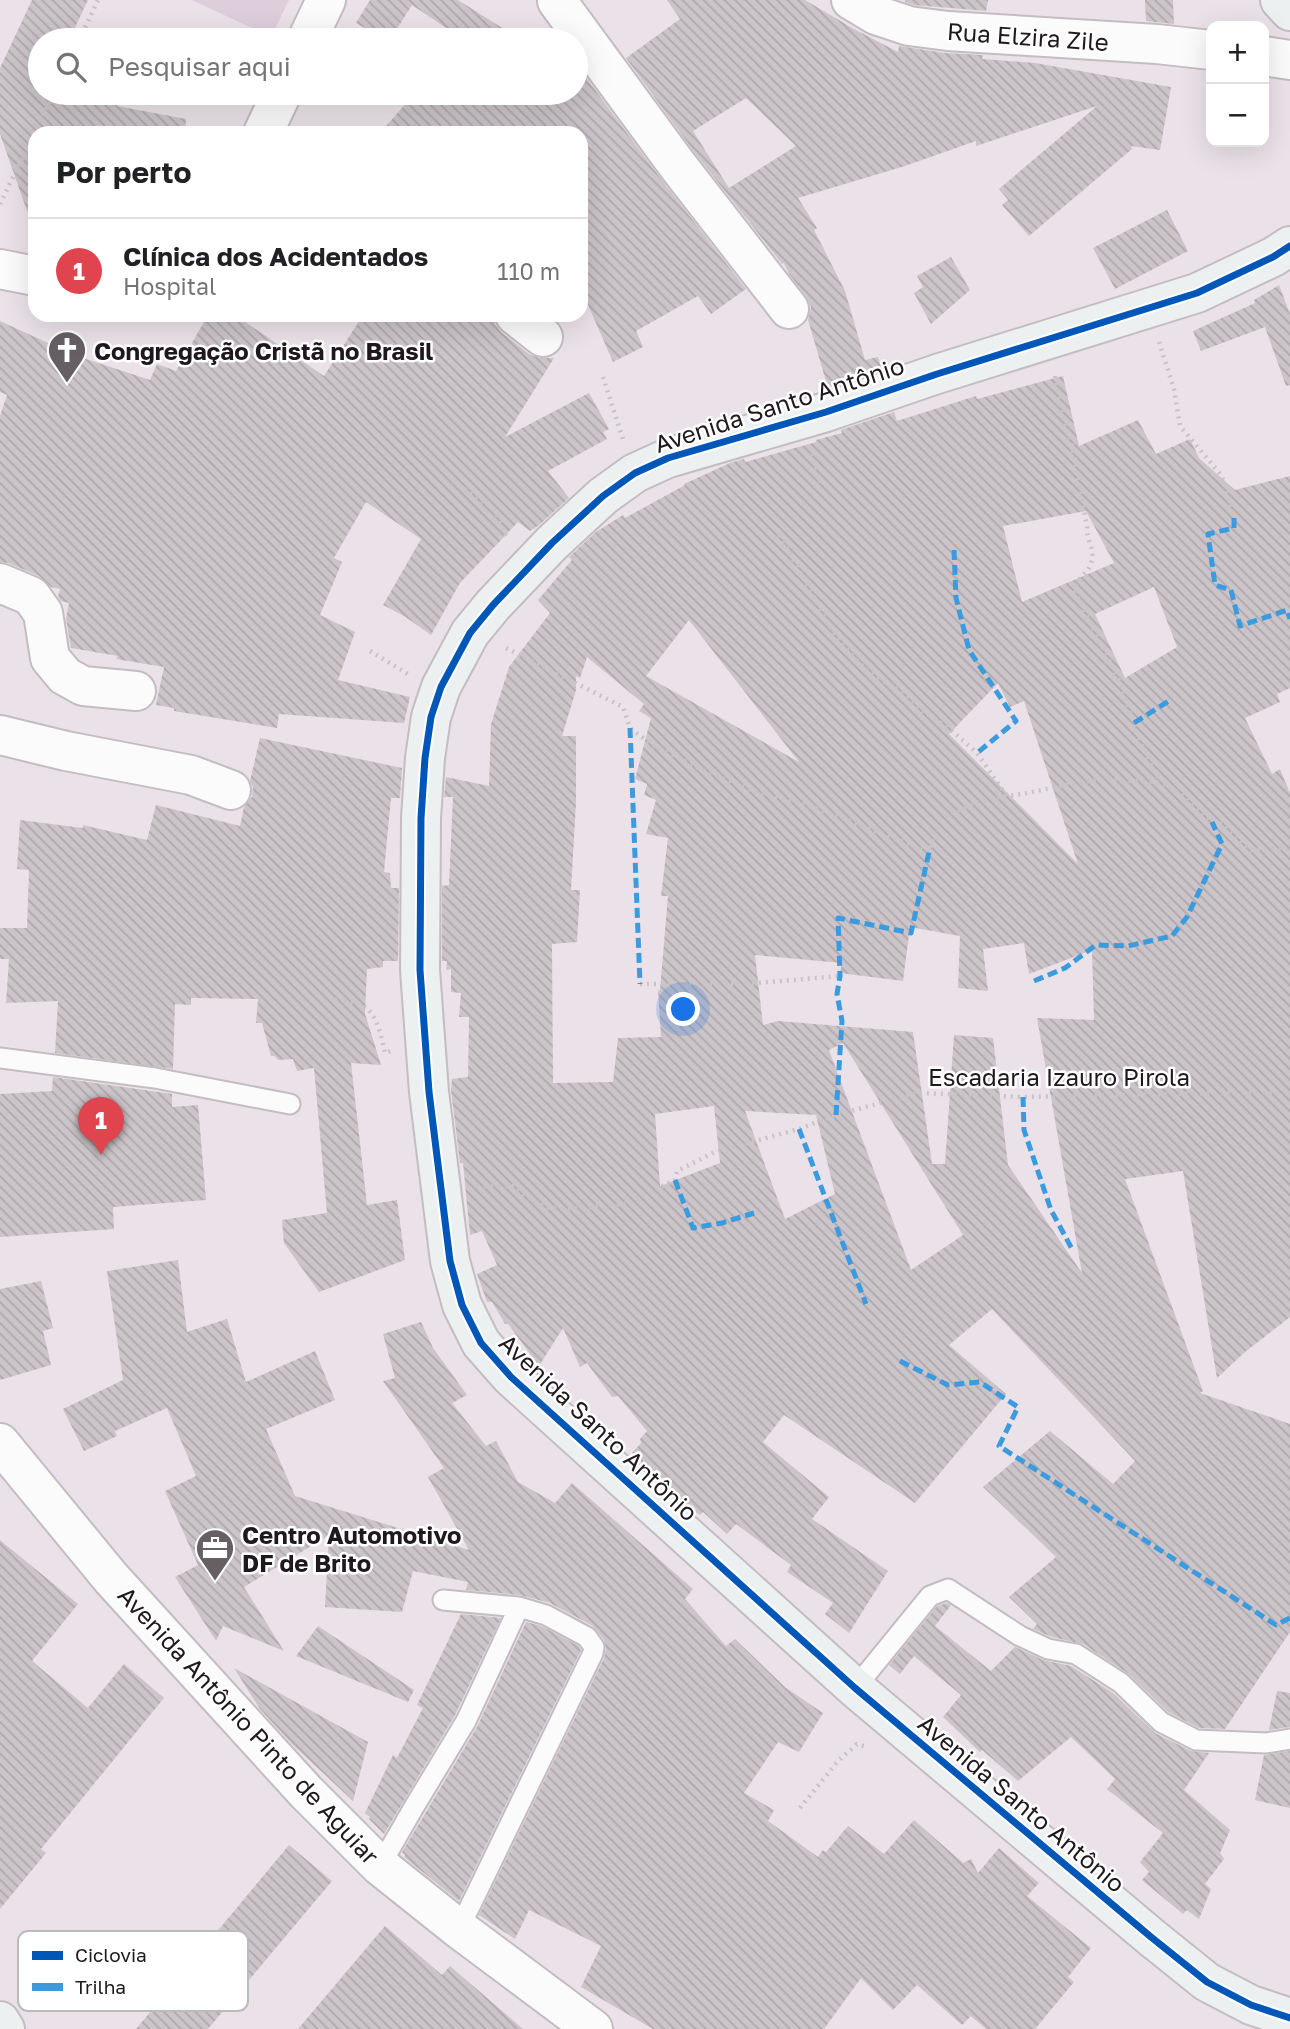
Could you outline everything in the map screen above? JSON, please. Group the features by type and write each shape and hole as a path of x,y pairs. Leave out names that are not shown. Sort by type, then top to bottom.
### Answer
{"street":[{"path":"313,28 326,0"},
{"path":"557,0 577,28"},
{"name":"Rua Elzira Zile","path":"851,0 876,15 909,26 1206,49"},
{"path":"1280,0 1290,11"},
{"path":"588,43 678,166 789,309"},
{"path":"1269,57 1290,60"},
{"path":"266,126 276,105"},
{"name":"Avenida Santo Antônio","path":"1290,246 1273,257 1197,293 937,374 826,412 668,458 635,473 603,496 513,584 470,633 441,687 431,717 425,758 421,818 420,970 429,1092 450,1261 462,1305 481,1343 511,1377 855,1688 1207,1982 1251,2005 1290,2018"},
{"path":"0,269 28,275"},
{"path":"0,583 31,596 43,613 50,658 65,676 83,686 135,691"},
{"path":"0,735 66,751 191,775 231,790"},
{"name":"Avenida Antônio Pinto de Aguiar","path":"0,1443 111,1578 306,1792 380,1866 593,2029"},
{"path":"0,2021 5,2029"}],"lane":[{"path":"0,1058 155,1078 290,1104"},
{"path":"855,1688 930,1596 948,1589 1020,1636 1048,1649 1076,1654 1121,1683 1161,1722 1196,1740 1266,1743 1290,1739"},
{"path":"443,1600 519,1607 546,1615 587,1637 594,1647 459,1929"},
{"path":"380,1866 466,1721 519,1607"}],"path":[{"path":"85,28 99,0"},
{"path":"38,126 48,105"},
{"path":"0,204 28,146"},
{"path":"1149,309 1174,389 1180,426 1222,476 1234,518"},
{"path":"1042,342 1055,376 1060,408 1072,445 1087,527 1086,535 1093,550 1093,560 1087,571 1080,576 1075,593 1118,678 1143,749 1161,783"},
{"path":"603,377 625,448"},
{"path":"793,421 806,434 820,482 788,524 778,532 837,639 866,670 901,692 978,753 1006,795"},
{"path":"453,481 495,510 506,535 506,542 496,557 494,567 513,584"},
{"path":"470,633 502,646 623,707 630,728 651,744 702,770 754,791 798,802 929,852 934,833 948,814 991,798 1109,779 1161,783 1180,793 1212,822 1223,824 1237,841 1253,850 1290,851"},
{"path":"640,984 745,984 839,976"},
{"path":"800,1808 838,1761 858,1744 892,1754 912,1735"}],"shaded area":[{"path":"192,0 289,0 275,28 252,28"}],"building":[{"path":"32,0 88,0 75,28 28,28 28,105 117,105 186,119 186,126 28,126 28,213 0,134 0,68"},
{"path":"370,0 458,0 502,28 446,28 412,5 398,28 365,28 356,23"},
{"path":"667,0 805,0 898,52 899,46 983,55 982,59 1035,63 1171,87 1160,150 1131,146 1132,149 1029,236 1002,205 1008,200 999,189 1097,106 976,146 976,141 905,166 798,198 817,228 814,230 845,291 865,360 878,357 882,370 828,388 808,320 811,307 806,296 784,263 782,264 695,153 626,58 680,19","holes":["746,98 796,146 729,188 693,131"]},
{"path":"905,0 988,0 986,11 914,5"},
{"path":"1145,0 1173,0 1174,24 1146,21"},
{"path":"588,80 746,289 711,314 698,296 636,331 643,347 613,362 588,305 588,126 386,126 404,105 588,105"},
{"path":"1167,210 1188,251 1115,289 1093,248"},
{"path":"951,257 970,290 931,324 914,293 923,287 917,276"},
{"path":"1279,285 1290,314 1290,385 1286,386 1265,327 1201,351 1193,331 1255,303 1254,300"},
{"path":"0,321 74,355 150,380 157,364 176,371 204,322 245,322 324,376 359,322 495,322 501,332 529,354 539,358 554,358 505,437 589,393 609,429 603,432 607,439 548,471 569,498 530,531 518,522 460,583 431,635 383,605 421,539 366,502 334,558 342,562 320,615 355,632 338,680 410,697 404,723 279,714 277,728 174,711 174,708 156,705 164,667 71,648 66,619 69,603 58,597 60,589 51,587 39,576 0,562 0,416 7,395 0,392"},
{"path":"1063,376 1079,446 1138,420 1156,454 1190,439 1199,458 1235,490 1290,476 1290,688 1277,694 1280,702 1245,718 1272,774 1280,769 1290,793 1290,1317 1217,1378 1183,1171 1125,1179 1203,1391 1200,1393 1290,1424 1290,1632 1225,1729 1199,1728 1168,1712 1129,1674 1083,1644 1052,1637 1033,1629 1037,1624 1009,1597 1056,1557 983,1487 1050,1431 1113,1484 1135,1461 992,1309 949,1345 1006,1394 915,1503 784,1415 763,1442 829,1497 812,1519 888,1571 849,1633 825,1614 833,1603 787,1572 791,1565 736,1524 727,1534 703,1512 700,1515 680,1501 649,1473 632,1453 647,1431 618,1396 612,1397 587,1363 580,1367 563,1328 539,1366 508,1324 505,1324 492,1302 487,1302 477,1274 497,1265 482,1231 470,1235 463,1163 460,1163 451,1090 452,1079 468,1077 469,1017 459,1017 461,993 451,992 451,969 446,970 447,961 442,961 442,886 449,885 453,797 444,797 446,777 489,786 491,724 509,667 550,613 538,600 572,560 569,557 596,532 684,484 730,463 744,459 745,462 816,442 842,433 841,430 894,412 897,421 976,396 977,399","holes":["1086,511 1114,563 1022,602 1003,526","1154,587 1177,647 1125,678 1095,614","689,620 799,762 646,676","587,657 644,704 639,711 651,718 635,779 647,784 644,795 656,800 646,834 668,838 661,896 668,896 658,990 661,1037 618,1038 613,1082 553,1083 552,944 577,942 580,890 571,890 576,803 576,736 562,736 576,690 576,676 580,678","998,683 1010,707 1024,701 1078,864 949,734","910,927 960,936 958,988 988,991 983,949 1024,943 1029,974 1092,950 1094,1020 1037,1018 1082,1273 1008,1165 993,1038 954,1035 945,1164 932,1164 913,1032 778,1021 763,1025 755,955 842,963 840,973 903,981","843,1043 963,1235 911,1270 829,1050","714,1106 720,1163 660,1186 655,1114","745,1111 816,1115 835,1194 785,1219"]},
{"path":"260,738 402,768 400,798 391,798 384,872 390,873 391,888 399,888 398,961 383,961 383,967 367,969 365,1014 381,1065 351,1063 367,1205 397,1200 405,1260 319,1292 284,1243 282,1220 327,1213 314,1068 297,1071 293,1059 278,1060 271,1056 262,1023 256,1023 258,999 191,998 191,1005 175,1004 173,1069 55,1053 58,1001 6,1003 9,959 0,959 0,928 27,928 29,870 17,869 20,820 83,828 83,825 147,840 156,805 240,826 244,807 252,797 253,787 250,781"},
{"path":"53,1077 172,1094 172,1107 198,1105 206,1200 113,1207 114,1229 0,1237 0,1094 52,1091"},
{"path":"178,1260 187,1332 227,1319 246,1382 315,1351 335,1400 266,1429 295,1496 469,1550 428,1477 444,1468 383,1381 395,1378 383,1334 421,1322 433,1348 467,1395 452,1403 486,1446 496,1441 518,1482 555,1503 572,1483 693,1589 685,1599 726,1646 735,1639 786,1688 823,1713 799,1752 778,1742 744,1793 774,1810 768,1821 818,1857 823,1850 826,1852 848,1826 884,1854 914,1820 963,1863 971,1859 978,1873 999,1848 1039,1883 1027,1896 1091,1948 1068,1977 1074,1982 1035,2029 986,2029 971,2016 962,2025 917,1985 893,2010 861,1978 824,2029 653,2029 581,1987 601,1946 529,1910 515,1939 479,1915 604,1658 604,1640 593,1626 550,1603 520,1595 466,1590 468,1582 413,1571 402,1612 325,1607 329,1535 244,1587 284,1651 223,1626 216,1641 175,1577 198,1565 165,1491 196,1476 167,1408 115,1431 117,1436 84,1451 63,1409 123,1380 107,1271"},
{"path":"41,1281 53,1328 43,1331 51,1365 0,1380 0,1289"},
{"path":"0,1540 78,1604 32,1661 88,1708 124,1664 164,1698 41,1849 46,1853 0,1909"},
{"path":"947,1603 951,1605 935,1626 991,1671 1015,1647 1043,1660 1071,1666 1113,1693 1155,1733 1191,1751 1209,1753 1184,1790 1230,1830 1220,1853 1224,1859 1205,1884 1211,1889 1199,1919 1187,1910 1183,1914 1142,1880 1149,1872 1140,1862 1163,1833 1107,1789 1115,1779 1071,1737 1018,1781 982,1750 980,1752 943,1717 961,1695 914,1656 900,1674 889,1665 937,1606"},
{"path":"461,1614 501,1618 455,1715 384,1834 365,1813 393,1755 397,1758 423,1708 417,1705"},
{"path":"526,1622 541,1626 579,1646 581,1650 459,1901 404,1857 402,1852 477,1727"},
{"path":"318,1626 414,1690 408,1702 296,1656"},
{"path":"234,1668 368,1742 353,1801 292,1744 260,1709"},
{"path":"1277,1691 1290,1693 1290,1727 1269,1730"},
{"path":"1290,1751 1290,1808 1255,1800 1264,1755"},
{"path":"289,1845 332,1881 248,1981 248,1931 217,1931"},
{"path":"385,1926 442,1975 450,1966 523,2029 298,2029"},
{"path":"151,2011 223,2011 208,2029 136,2029"}],"marked path":[{"path":"1234,518 1234,528 1208,534 1215,585 1231,590 1240,626 1287,610 1290,619"},
{"path":"954,550 956,598 969,650 1016,721 977,753"},
{"path":"1134,723 1172,699"},
{"path":"630,728 640,984"},
{"path":"1034,981 1065,968 1096,945 1128,946 1172,936 1187,917 1222,844 1212,822"},
{"path":"836,1115 842,1021 837,994 840,976 838,918 911,933 929,852"},
{"path":"1023,1097 1024,1130 1051,1210 1072,1249"},
{"path":"799,1129 866,1304"},
{"path":"675,1180 693,1228 754,1213"},
{"path":"900,1361 948,1385 980,1382 1018,1407 999,1446 1276,1625 1290,1618"}],"cycle path":[{"path":"1290,246 1273,257 1197,293 937,374 826,412 668,458 635,473 603,496 552,543 493,605 470,633 441,687 431,717 425,758 421,818 420,970 429,1092 450,1261 462,1305 481,1343 511,1377 855,1688 1151,1937 1207,1982 1251,2005 1290,2018"}],"place":[{"name":"Congregação Cristã no Brasil","path":"67,384"},
{"name":"Clínica dos Acidentados","path":"101,1155"},
{"name":"Centro Automotivo DF de Brito","path":"215,1582"}]}
